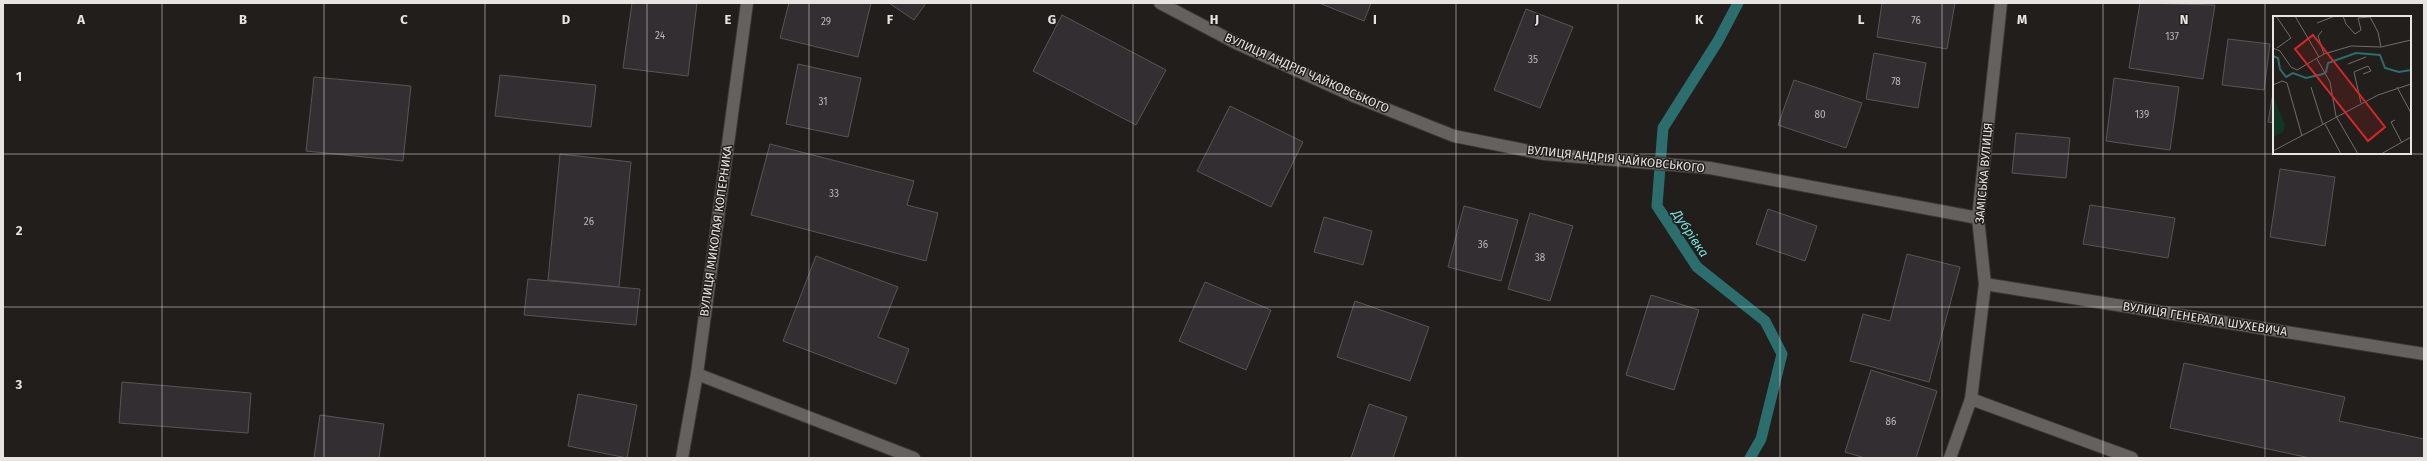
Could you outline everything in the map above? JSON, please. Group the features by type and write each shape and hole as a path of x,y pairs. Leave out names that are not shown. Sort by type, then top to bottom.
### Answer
{"street":[{"name":"ВУЛИЦЯ МИКОЛАЯ КОПЕРНИКА","path":"682,458 697,374 747,3"},
{"name":"ВУЛИЦЯ АНДРІЯ ЧАЙКОВСЬКОГО","path":"1160,3 1236,43 1349,94 1454,136 1544,154 1625,159 1710,168 1978,218"},
{"name":"ЗАМІСЬКА ВУЛИЦЯ","path":"1950,458 1971,399 1985,284 1978,218 2001,3"},
{"name":"ВУЛИЦЯ ГЕНЕРАЛА ШУХЕВИЧА","path":"1985,284 2424,354"},
{"path":"697,374 914,458"},
{"path":"1971,399 2132,458"}],"building":[{"path":"632,3 697,3 688,76 623,68"},
{"path":"789,3 871,3 858,57 780,38"},
{"path":"889,3 926,3 914,20"},
{"path":"1319,3 1371,3 1364,21"},
{"path":"1882,3 1955,3 1947,49 1877,37"},
{"path":"2140,3 2215,5 2203,79 2129,68"},
{"path":"1526,9 1573,27 1540,108 1494,90"},
{"path":"1062,15 1166,70 1136,125 1033,71"},
{"path":"2228,39 2270,44 2264,90 2222,85"},
{"path":"1874,53 1926,63 1918,108 1866,99"},
{"path":"798,64 861,78 848,137 786,124"},
{"path":"500,75 596,85 591,127 495,116"},
{"path":"314,77 411,86 403,161 306,151"},
{"path":"2114,78 2179,87 2170,150 2106,141"},
{"path":"1794,80 1862,103 1846,148 1778,125"},
{"path":"2273,93 2273,123 2268,122"},
{"path":"1230,106 1303,142 1271,207 1197,171"},
{"path":"2016,133 2070,138 2066,178 2012,173"},
{"path":"770,144 914,181 907,205 938,213 926,261 751,215"},
{"path":"560,154 631,162 619,287 548,280"},
{"path":"2280,169 2335,177 2325,246 2270,237"},
{"path":"2090,205 2175,218 2168,258 2083,244"},
{"path":"1464,206 1518,220 1501,281 1448,267"},
{"path":"1768,209 1817,226 1805,261 1756,244"},
{"path":"1530,213 1573,226 1550,301 1508,289"},
{"path":"1324,217 1372,231 1363,265 1314,252"},
{"path":"1907,254 1960,267 1929,382 1850,361 1863,314 1890,321"},
{"path":"816,256 898,287 878,337 909,349 896,384 783,341"},
{"path":"528,279 640,289 636,325 524,315"},
{"path":"1205,282 1271,310 1246,370 1179,341"},
{"path":"1651,295 1699,310 1674,390 1626,375"},
{"path":"1355,301 1429,327 1410,381 1337,357"},
{"path":"2184,363 2345,397 2339,421 2424,439 2424,458 2310,458 2170,428"},
{"path":"1871,370 1937,391 1916,458 1865,458 1845,452"},
{"path":"122,382 251,393 248,433 119,423"},
{"path":"578,394 637,405 627,458 568,446"},
{"path":"1369,404 1407,417 1393,458 1351,458"},
{"path":"320,415 384,424 379,458 314,458"}],"waterway":[{"name":"Дубрівка","path":"1738,3 1718,41 1663,128 1657,206 1697,267 1765,321 1782,354 1761,439 1750,458"}]}
